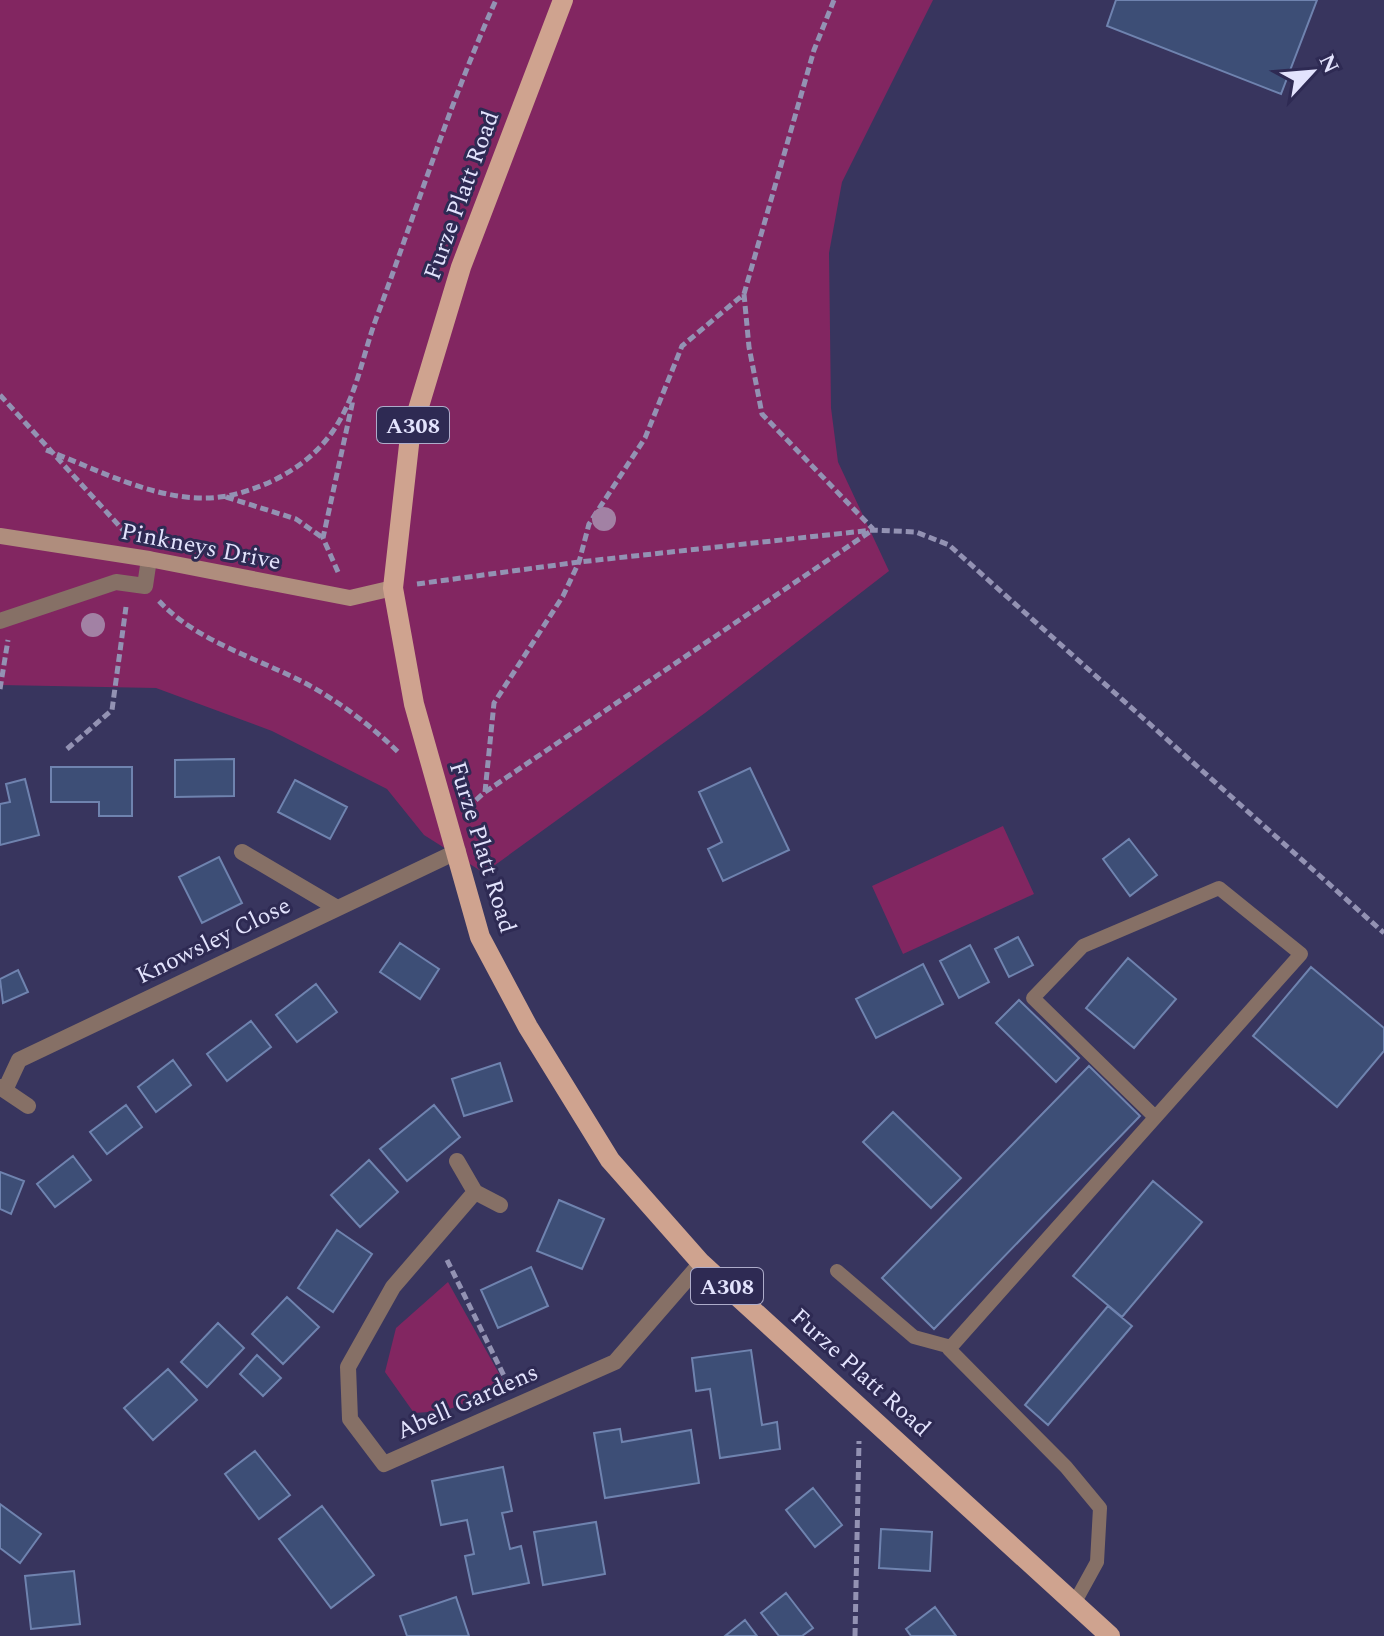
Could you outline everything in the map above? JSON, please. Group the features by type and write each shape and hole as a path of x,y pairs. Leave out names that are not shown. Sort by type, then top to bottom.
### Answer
{"main road":[{"name":"Furze Platt Road","path":"563,0 461,267 410,436 393,588 414,704 480,937 528,1027 610,1160 701,1263 1110,1636"}],"street":[{"name":"Pinkneys Drive","path":"0,536 149,559 350,598 393,588"},
{"path":"6,620 116,582 137,586 149,559"},
{"name":"Knowsley Close","path":"28,1106 3,1088 19,1060 458,851"},
{"path":"242,852 337,908"},
{"path":"457,1161 475,1192 500,1205"},
{"name":"Abell Gardens","path":"475,1192 393,1287 348,1367 350,1419 384,1464 615,1362 701,1263"}],"lane":[{"path":"951,1347 1301,954 1219,888 1083,946 1033,998 1155,1117"},
{"path":"837,1271 914,1337 951,1347 1066,1467 1100,1508 1097,1562 1075,1602"}],"path":[{"path":"323,538 354,394 374,324 430,162 496,0"},
{"path":"834,0 814,50 744,294 749,347 762,414 873,530"},
{"path":"485,792 494,703 563,596 579,562 589,524 645,438 682,346 744,294"},
{"path":"225,496 270,484 303,462 332,434 354,394"},
{"path":"0,395 46,450 149,559"},
{"path":"46,450 161,493 225,496 296,519 323,538 350,598"},
{"path":"393,588 579,562 873,530 916,532 949,545 1384,933"},
{"path":"448,824 485,792 873,530"},
{"path":"67,749 112,710 137,586 170,613 246,656 307,684 399,751 404,761"},
{"path":"0,689 6,620"},
{"path":"435,1238 518,1405"},
{"path":"855,1636 860,1406"}],"shaded area":[{"path":"0,0 933,0 842,182 829,253 831,408 838,462 889,571 705,713 484,873 424,835 387,789 272,731 156,688 0,685"},
{"path":"1003,826 1034,894 903,954 872,886"},
{"path":"448,1282 507,1388 444,1411 414,1413 385,1372 396,1328"}],"building":[{"path":"1116,0 1317,0 1281,94 1107,26"},
{"path":"234,759 234,796 175,797 175,760"},
{"path":"51,767 132,767 132,816 99,816 99,802 51,802"},
{"path":"750,768 789,850 723,881 708,849 722,842 699,792"},
{"path":"25,779 39,835 0,845 0,804 10,802 6,784"},
{"path":"295,780 347,807 330,839 278,812"},
{"path":"1129,839 1157,875 1130,896 1103,859"},
{"path":"219,857 242,903 202,923 179,877"},
{"path":"1018,937 1033,965 1009,977 995,949"},
{"path":"400,943 439,969 420,999 380,972"},
{"path":"970,945 989,982 959,998 940,961"},
{"path":"1128,958 1176,999 1134,1048 1086,1008"},
{"path":"923,964 943,1004 876,1038 856,999"},
{"path":"1311,967 1384,1028 1384,1051 1337,1107 1253,1036"},
{"path":"18,970 28,992 3,1003 0,979"},
{"path":"316,984 337,1012 297,1042 276,1015"},
{"path":"1019,1000 1079,1058 1056,1082 996,1023"},
{"path":"251,1021 271,1047 227,1081 207,1054"},
{"path":"173,1060 191,1085 156,1112 138,1087"},
{"path":"500,1063 512,1101 464,1116 452,1079"},
{"path":"1089,1066 1140,1116 934,1329 882,1278"},
{"path":"126,1105 142,1127 107,1154 90,1132"},
{"path":"434,1105 460,1137 407,1181 380,1149"},
{"path":"893,1112 961,1178 931,1208 863,1142"},
{"path":"73,1156 91,1180 55,1207 37,1184"},
{"path":"369,1160 398,1192 360,1227 331,1195"},
{"path":"0,1172 24,1181 11,1214 0,1209"},
{"path":"1153,1181 1202,1222 1122,1317 1073,1276"},
{"path":"559,1200 604,1219 582,1269 537,1251"},
{"path":"337,1230 372,1254 333,1312 298,1288"},
{"path":"531,1267 548,1306 498,1328 481,1290"},
{"path":"287,1297 319,1327 283,1364 252,1334"},
{"path":"1108,1306 1132,1326 1048,1425 1025,1405"},
{"path":"218,1323 244,1348 207,1387 181,1362"},
{"path":"751,1350 762,1425 777,1422 780,1449 720,1458 710,1389 696,1391 692,1358"},
{"path":"257,1355 281,1378 263,1396 240,1374"},
{"path":"168,1369 197,1400 153,1440 124,1408"},
{"path":"620,1429 622,1442 691,1430 699,1483 605,1498 594,1433"},
{"path":"255,1451 290,1495 259,1519 225,1474"},
{"path":"503,1467 512,1511 502,1513 510,1549 521,1546 529,1583 473,1594 465,1556 474,1554 467,1520 441,1525 432,1481"},
{"path":"813,1488 842,1525 815,1547 786,1510"},
{"path":"0,1504 41,1534 20,1563 0,1548"},
{"path":"322,1506 374,1575 331,1608 279,1539"},
{"path":"596,1522 605,1574 543,1585 534,1532"},
{"path":"881,1529 932,1532 930,1571 879,1568"},
{"path":"74,1571 80,1624 31,1629 25,1576"},
{"path":"786,1593 813,1628 802,1636 779,1636 761,1613"},
{"path":"456,1597 469,1636 407,1636 400,1616"},
{"path":"935,1607 956,1636 911,1636 906,1629"},
{"path":"745,1620 757,1636 725,1636"}]}
